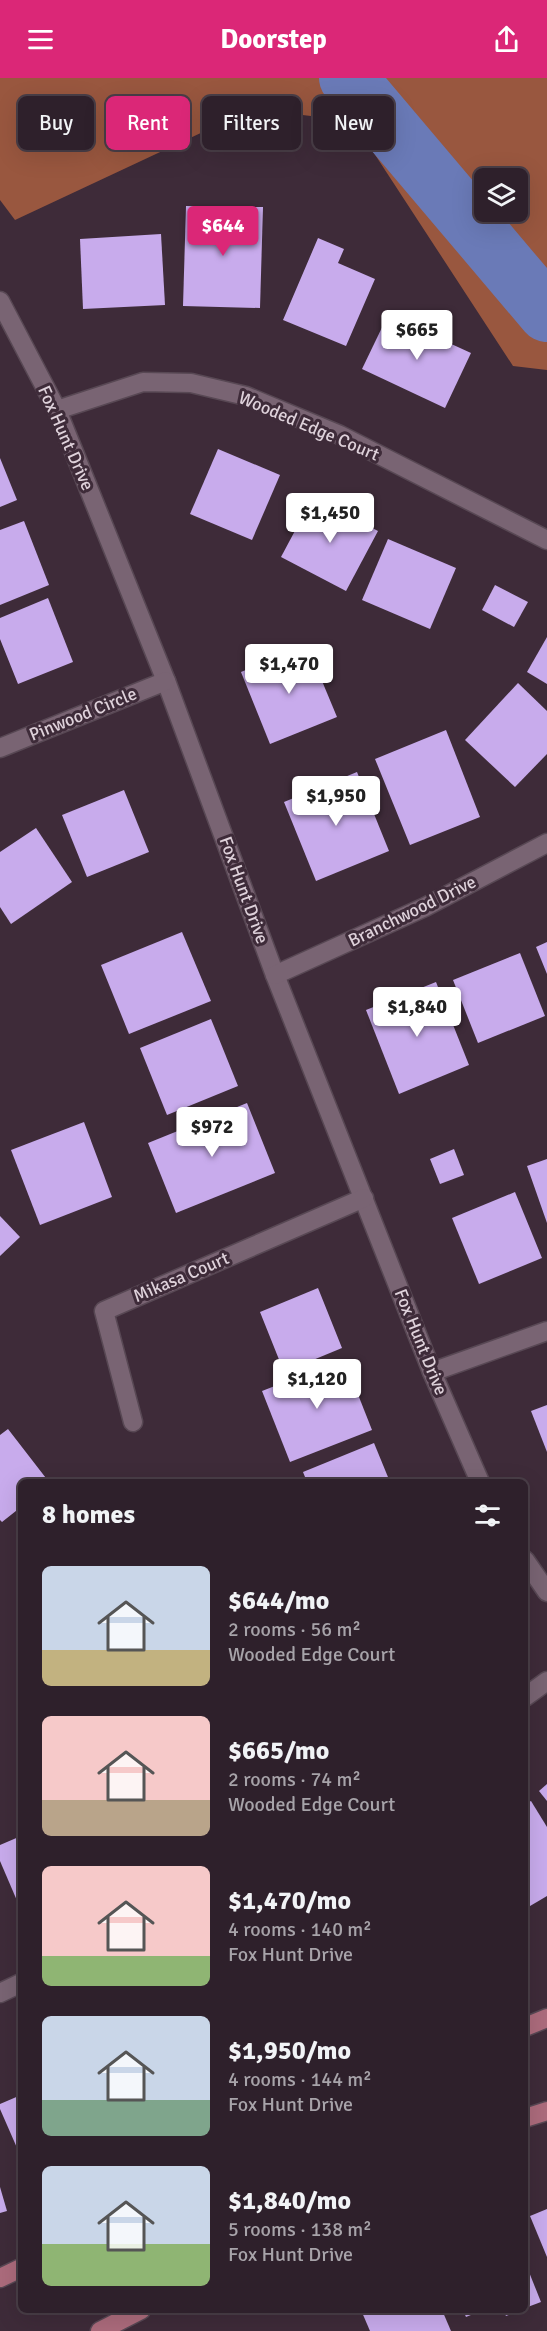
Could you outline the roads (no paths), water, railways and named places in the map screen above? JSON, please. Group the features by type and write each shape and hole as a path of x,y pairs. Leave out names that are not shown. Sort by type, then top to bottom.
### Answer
{"main road":[{"path":"528,2026 547,2018"},
{"path":"528,2117 547,2111"},
{"path":"0,2278 18,2269"},
{"path":"100,2331 135,2313"}],"street":[{"name":"Fox Hunt Drive","path":"0,301 57,410 166,681 275,975 432,1371 479,1479"},
{"name":"Wooded Edge Court","path":"57,410 143,382 191,383 246,396 340,435 547,540"},
{"name":"Pinwood Circle","path":"0,748 166,681"},
{"name":"Branchwood Drive","path":"275,975 425,907 547,843"},
{"name":"Mikasa Court","path":"133,1422 104,1311 364,1198"},
{"path":"432,1371 547,1331"},
{"path":"528,1564 547,1592"},
{"path":"528,1695 547,1681"},
{"path":"0,1993 18,1984"}],"waterway":[{"path":"348,78 547,313"}]}
